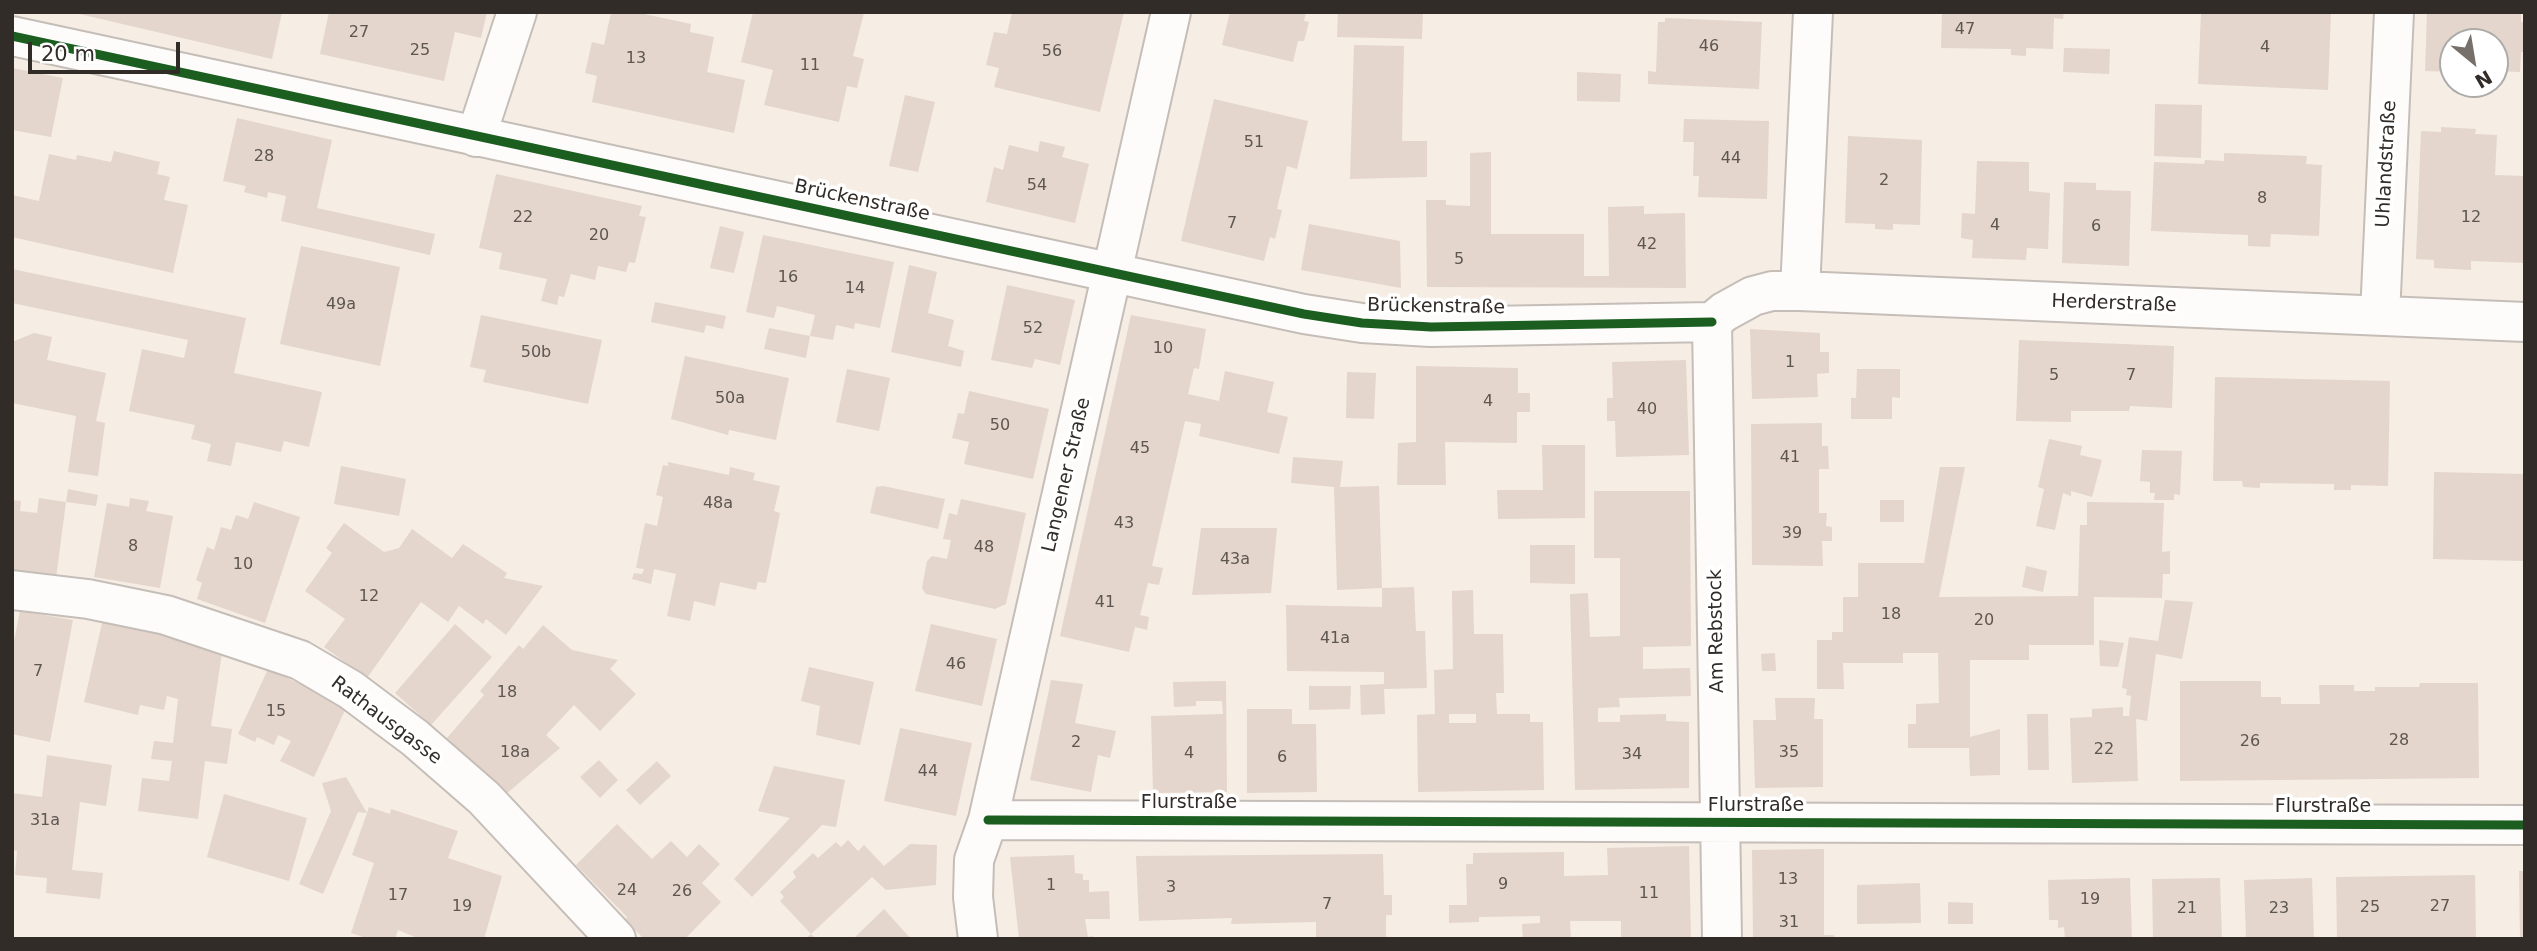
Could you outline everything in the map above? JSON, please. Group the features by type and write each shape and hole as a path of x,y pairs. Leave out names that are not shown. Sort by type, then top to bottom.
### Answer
{"street":[{"path":"476,137 517,12"},
{"name":"Langener Straße","path":"978,939 972,878 974,860 988,820 1171,12"},
{"path":"1801,291 1813,12"},
{"name":"Uhlandstraße","path":"2380,315 2395,12"},
{"name":"Brückenstraße","path":"12,36 1304,314 1399,326 1712,322"},
{"name":"Herderstraße","path":"1712,322 1738,303 1772,291 2525,322"},
{"name":"Am Rebstock","path":"1712,322 1722,939"},
{"name":"Rathausgasse","path":"12,590 88,599 166,615 299,660 351,690 394,722 484,798 616,939"},
{"name":"Flurstraße","path":"988,820 2525,825"}],"building":[{"path":"71,12 282,12 272,59"},
{"path":"329,12 487,12 481,38 455,32 444,81 320,54"},
{"path":"611,12 635,12 691,24 690,32 714,37 707,72 745,80 734,133 592,102 597,76 585,73 592,42 604,45"},
{"path":"753,12 864,13 853,56 864,59 857,88 847,86 839,122 764,105 773,70 741,62"},
{"path":"1012,12 1124,12 1100,112 994,87 999,68 986,65 994,32 1007,34"},
{"path":"1230,12 1306,12 1304,21 1309,22 1304,41 1298,41 1293,62 1222,45"},
{"path":"1338,12 1423,12 1422,39 1337,37"},
{"path":"1942,12 2064,12 2063,19 2054,18 2053,49 2026,48 2026,56 2011,55 2011,49 1941,48"},
{"path":"2201,12 2331,12 2328,90 2198,84"},
{"path":"2427,12 2521,12 2521,22 2525,22 2525,52 2521,52 2520,72 2509,72 2509,28 2439,28 2439,72 2425,71"},
{"path":"1665,18 1762,22 1759,89 1648,84 1648,71 1656,72 1658,22 1665,22"},
{"path":"1354,45 1404,46 1402,141 1427,141 1427,177 1350,179"},
{"path":"2064,48 2110,49 2109,74 2063,72"},
{"path":"12,68 63,78 51,137 12,130"},
{"path":"1577,72 1621,74 1620,102 1577,101"},
{"path":"905,95 935,102 918,172 889,166"},
{"path":"1214,99 1308,121 1297,169 1287,166 1277,209 1282,210 1275,239 1270,237 1264,261 1181,241"},
{"path":"2155,104 2202,105 2201,158 2154,156"},
{"path":"237,118 332,140 317,208 435,234 430,255 281,221 286,196 268,192 267,198 244,192 246,186 223,181"},
{"path":"1684,119 1769,121 1767,199 1698,197 1699,176 1693,176 1694,142 1683,142"},
{"path":"2441,127 2476,129 2475,134 2497,135 2495,175 2525,176 2525,263 2471,261 2471,270 2434,268 2434,260 2416,259 2421,131 2441,132"},
{"path":"1848,136 1922,140 1920,225 1893,224 1893,230 1875,229 1875,224 1845,223"},
{"path":"1040,141 1065,147 1062,157 1089,164 1075,223 986,202 994,167 1003,170 1009,145 1038,152"},
{"path":"114,151 160,162 157,174 170,177 164,200 188,205 173,273 12,237 12,195 39,201 49,154 76,160 77,155 111,162"},
{"path":"1491,152 1491,234 1584,234 1584,276 1609,276 1608,207 1644,206 1644,214 1685,213 1686,288 1427,287 1426,200 1446,200 1446,205 1470,206 1470,153"},
{"path":"2224,153 2307,156 2306,164 2322,165 2319,236 2271,234 2270,247 2248,246 2248,235 2151,231 2154,162 2204,164 2205,160 2224,161"},
{"path":"1977,161 2029,162 2029,191 2050,193 2048,249 2027,248 2026,260 1972,258 1973,240 1961,238 1962,213 1975,214"},
{"path":"496,174 642,206 639,216 646,217 635,263 629,262 626,272 598,266 595,280 571,274 564,297 559,296 557,305 541,301 547,279 499,269 502,253 479,248"},
{"path":"2064,182 2096,183 2096,190 2131,191 2129,266 2062,263"},
{"path":"1309,224 1400,241 1401,288 1301,270"},
{"path":"720,226 744,232 734,273 710,268"},
{"path":"763,235 894,262 880,328 855,323 854,329 836,325 833,340 810,336 815,315 777,306 774,318 746,312"},
{"path":"301,246 400,267 380,366 280,344"},
{"path":"909,265 937,272 928,313 954,320 948,346 964,351 961,367 891,352"},
{"path":"12,269 246,318 234,373 322,392 309,447 284,441 281,452 236,442 231,466 207,461 211,444 191,439 195,425 129,411 142,349 184,358 188,340 12,303"},
{"path":"1007,285 1075,300 1060,365 1035,359 1032,368 991,360"},
{"path":"655,302 726,316 723,329 706,325 704,333 651,322"},
{"path":"481,315 602,340 588,404 483,382 486,370 470,367"},
{"path":"1131,315 1206,329 1199,369 1194,368 1188,394 1219,401 1225,371 1274,382 1267,412 1288,417 1279,454 1199,436 1201,424 1185,421 1152,566 1163,568 1159,585 1148,583 1140,615 1149,617 1147,630 1135,627 1129,652 1060,636"},
{"path":"769,328 810,336 806,358 764,349"},
{"path":"1750,329 1820,333 1820,352 1829,352 1829,373 1817,374 1818,397 1752,399"},
{"path":"34,333 52,337 47,360 106,373 96,421 105,423 98,476 68,472 76,416 12,403 12,342"},
{"path":"2019,340 2174,346 2172,408 2130,406 2129,411 2071,411 2071,422 2016,421"},
{"path":"685,356 789,378 776,440 729,430 728,435 671,419"},
{"path":"1686,360 1689,455 1616,457 1615,421 1607,421 1607,398 1613,398 1612,362"},
{"path":"1416,366 1518,368 1518,393 1530,393 1530,412 1517,412 1517,443 1445,442 1446,485 1397,485 1398,443 1416,442"},
{"path":"847,369 890,378 879,431 836,422"},
{"path":"1857,369 1900,369 1900,398 1892,397 1892,419 1851,419 1851,398 1856,398"},
{"path":"1347,372 1376,373 1374,419 1346,418"},
{"path":"2215,377 2390,381 2388,486 2351,485 2351,490 2334,490 2334,484 2260,483 2260,488 2243,487 2242,481 2213,481"},
{"path":"969,391 1049,409 1033,479 964,464 969,442 952,438 958,413 964,414"},
{"path":"1822,423 1822,446 1828,446 1829,469 1819,469 1819,513 1827,513 1826,526 1832,527 1832,541 1822,541 1823,566 1752,565 1751,424"},
{"path":"2049,439 2082,446 2080,455 2102,460 2092,497 2071,491 2071,496 2063,493 2055,530 2036,526 2044,489 2038,487"},
{"path":"1542,445 1585,445 1585,518 1498,519 1497,490 1543,490"},
{"path":"2142,450 2182,451 2180,495 2174,494 2174,500 2154,500 2155,493 2150,493 2150,482 2140,481"},
{"path":"1293,457 1343,461 1340,487 1379,486 1382,588 1337,590 1334,487 1291,483"},
{"path":"668,462 729,475 730,467 755,473 753,480 780,486 774,511 780,513 766,583 758,582 756,590 720,582 715,606 694,601 690,621 667,616 676,574 654,569 651,584 632,579 634,573 642,574 644,569 636,568 645,523 657,526 663,497 656,495 663,465 668,466"},
{"path":"341,466 406,479 399,516 334,504"},
{"path":"1940,467 1965,467 1939,597 2078,596 2080,525 2087,525 2087,502 2164,503 2162,552 2170,551 2170,574 2163,574 2162,598 2094,597 2094,645 2029,645 2029,660 1970,660 1970,737 2000,729 2000,775 1970,776 1969,748 1908,748 1908,724 1916,724 1916,704 1939,703 1938,653 1903,653 1903,663 1843,663 1844,689 1817,689 1817,640 1832,640 1832,632 1843,632 1843,597 1858,597 1858,563 1924,563"},
{"path":"2434,472 2525,474 2525,561 2433,559"},
{"path":"883,486 945,499 938,529 870,513 876,487"},
{"path":"68,489 98,495 96,506 66,502"},
{"path":"1594,491 1690,491 1691,646 1643,647 1643,669 1690,668 1691,696 1619,698 1620,707 1598,708 1598,722 1620,722 1620,715 1666,714 1666,721 1689,722 1689,788 1575,790 1570,594 1588,593 1590,637 1620,636 1620,558 1594,558"},
{"path":"39,498 66,502 56,578 12,572 12,500 21,501 20,511 37,513"},
{"path":"130,498 149,501 146,511 173,516 160,588 94,577 107,503 129,507"},
{"path":"961,499 1026,513 1006,604 995,609 926,594 922,588 927,561 932,556 947,559 951,540 943,539 949,513 957,515"},
{"path":"1880,500 1904,500 1904,522 1880,522"},
{"path":"254,502 300,517 265,623 197,599 202,583 196,580 207,547 214,550 221,527 231,530 236,515 248,519"},
{"path":"344,523 384,552 399,548 412,529 452,558 463,544 507,573 504,578 543,586 506,635 486,619 483,624 459,606 448,622 421,602 367,678 324,647 345,619 305,591 332,553 326,548"},
{"path":"1201,528 1277,528 1271,593 1192,595"},
{"path":"1530,545 1575,545 1575,584 1530,583"},
{"path":"2026,566 2047,571 2043,592 2022,587"},
{"path":"1414,587 1416,631 1425,631 1427,688 1384,689 1385,714 1361,715 1360,685 1384,684 1384,672 1287,671 1286,605 1382,607 1382,588"},
{"path":"1473,590 1474,634 1503,634 1504,693 1496,693 1497,714 1530,714 1530,722 1543,722 1544,790 1418,792 1417,715 1435,714 1434,670 1453,669 1452,591","holes":["1449,714 1476,714 1476,723 1449,723"]},
{"path":"2165,600 2193,602 2182,659 2156,654 2147,721 2136,719 2138,781 2072,783 2070,718 2092,717 2092,709 2123,707 2123,716 2129,716 2131,696 2126,695 2127,689 2122,688 2129,637 2158,641"},
{"path":"20,611 73,620 50,742 12,734 12,651"},
{"path":"103,619 164,633 222,653 211,726 232,729 227,764 205,761 198,819 138,811 142,778 169,781 172,761 151,759 154,741 173,743 178,699 167,696 164,710 140,705 138,715 84,702"},
{"path":"455,624 492,657 431,725 395,693"},
{"path":"931,624 997,639 982,706 915,691"},
{"path":"543,625 572,650 618,660 610,669 636,694 600,731 574,705 546,735 560,748 505,795 447,738 484,695 480,691 519,645 523,649"},
{"path":"2099,640 2124,643 2118,667 2100,666"},
{"path":"1775,653 1776,671 1762,671 1761,654"},
{"path":"809,667 874,682 860,745 816,735 820,706 801,701"},
{"path":"268,669 347,706 314,777 280,761 291,741 278,735 274,745 257,737 255,742 238,734"},
{"path":"1051,680 1083,684 1075,723 1116,731 1110,758 1098,755 1091,792 1030,780"},
{"path":"1226,681 1227,792 1153,793 1151,716 1223,714 1222,701 1196,701 1196,706 1174,707 1173,682"},
{"path":"2180,681 2261,681 2261,697 2281,697 2281,704 2320,704 2319,685 2354,685 2354,691 2375,691 2375,687 2419,687 2420,683 2478,683 2479,778 2180,781"},
{"path":"1309,686 1351,686 1350,709 1309,710"},
{"path":"1775,698 1815,698 1814,719 1823,719 1823,787 1755,788 1753,720 1776,720"},
{"path":"1247,709 1292,709 1292,724 1316,724 1317,792 1247,793"},
{"path":"2027,714 2048,714 2049,770 2028,770"},
{"path":"900,728 972,743 956,816 884,801"},
{"path":"47,755 112,765 106,806 80,802 72,870 103,873 100,899 46,893 47,878 15,875 17,851 12,850 12,793 42,797"},
{"path":"599,760 618,780 600,798 580,777"},
{"path":"657,761 671,776 640,805 626,790"},
{"path":"774,766 845,780 836,827 822,825 752,897 734,879 790,818 758,811"},
{"path":"346,777 367,813 358,812 323,894 299,884 331,811 322,783"},
{"path":"224,794 307,818 289,881 207,857"},
{"path":"369,807 390,814 391,809 458,831 448,858 502,876 484,939 420,939 398,930 395,939 369,939 351,933 374,863 352,855"},
{"path":"617,824 652,859 671,841 687,857 699,844 720,864 702,883 721,902 685,939 644,939 625,920 627,917 576,865"},
{"path":"848,840 858,851 864,845 884,866 910,844 937,845 936,885 886,890 872,877 811,934 780,901 784,897 780,892 796,877 793,872 813,853 818,858 836,842 841,847"},
{"path":"1689,846 1691,939 1621,939 1621,921 1570,921 1571,939 1523,939 1522,924 1540,923 1540,916 1479,917 1479,922 1449,923 1449,905 1467,905 1466,864 1473,864 1473,853 1564,852 1564,876 1608,875 1607,848"},
{"path":"1824,849 1824,935 1834,935 1834,939 1753,939 1752,850"},
{"path":"1383,854 1384,895 1392,895 1392,915 1386,915 1386,939 1316,939 1316,922 1231,924 1232,918 1139,921 1136,856"},
{"path":"1074,855 1075,873 1083,874 1083,880 1089,880 1089,892 1109,891 1110,919 1085,919 1088,937 1093,936 1093,939 1019,939 1010,857"},
{"path":"2519,871 2525,871 2525,939 2520,939"},
{"path":"2475,875 2476,939 2337,939 2336,877"},
{"path":"2130,878 2132,939 2065,939 2064,927 2058,928 2058,920 2049,920 2048,880"},
{"path":"2220,878 2222,939 2153,939 2152,879"},
{"path":"2312,878 2314,939 2246,939 2244,880"},
{"path":"1920,883 1921,923 1857,924 1857,885"},
{"path":"1948,902 1973,903 1973,924 1948,924"},
{"path":"884,909 911,939 853,939"}],"cycle path":[{"path":"12,36 1304,314 1362,323 1431,327 1712,322"},
{"path":"988,820 2525,825"}]}
